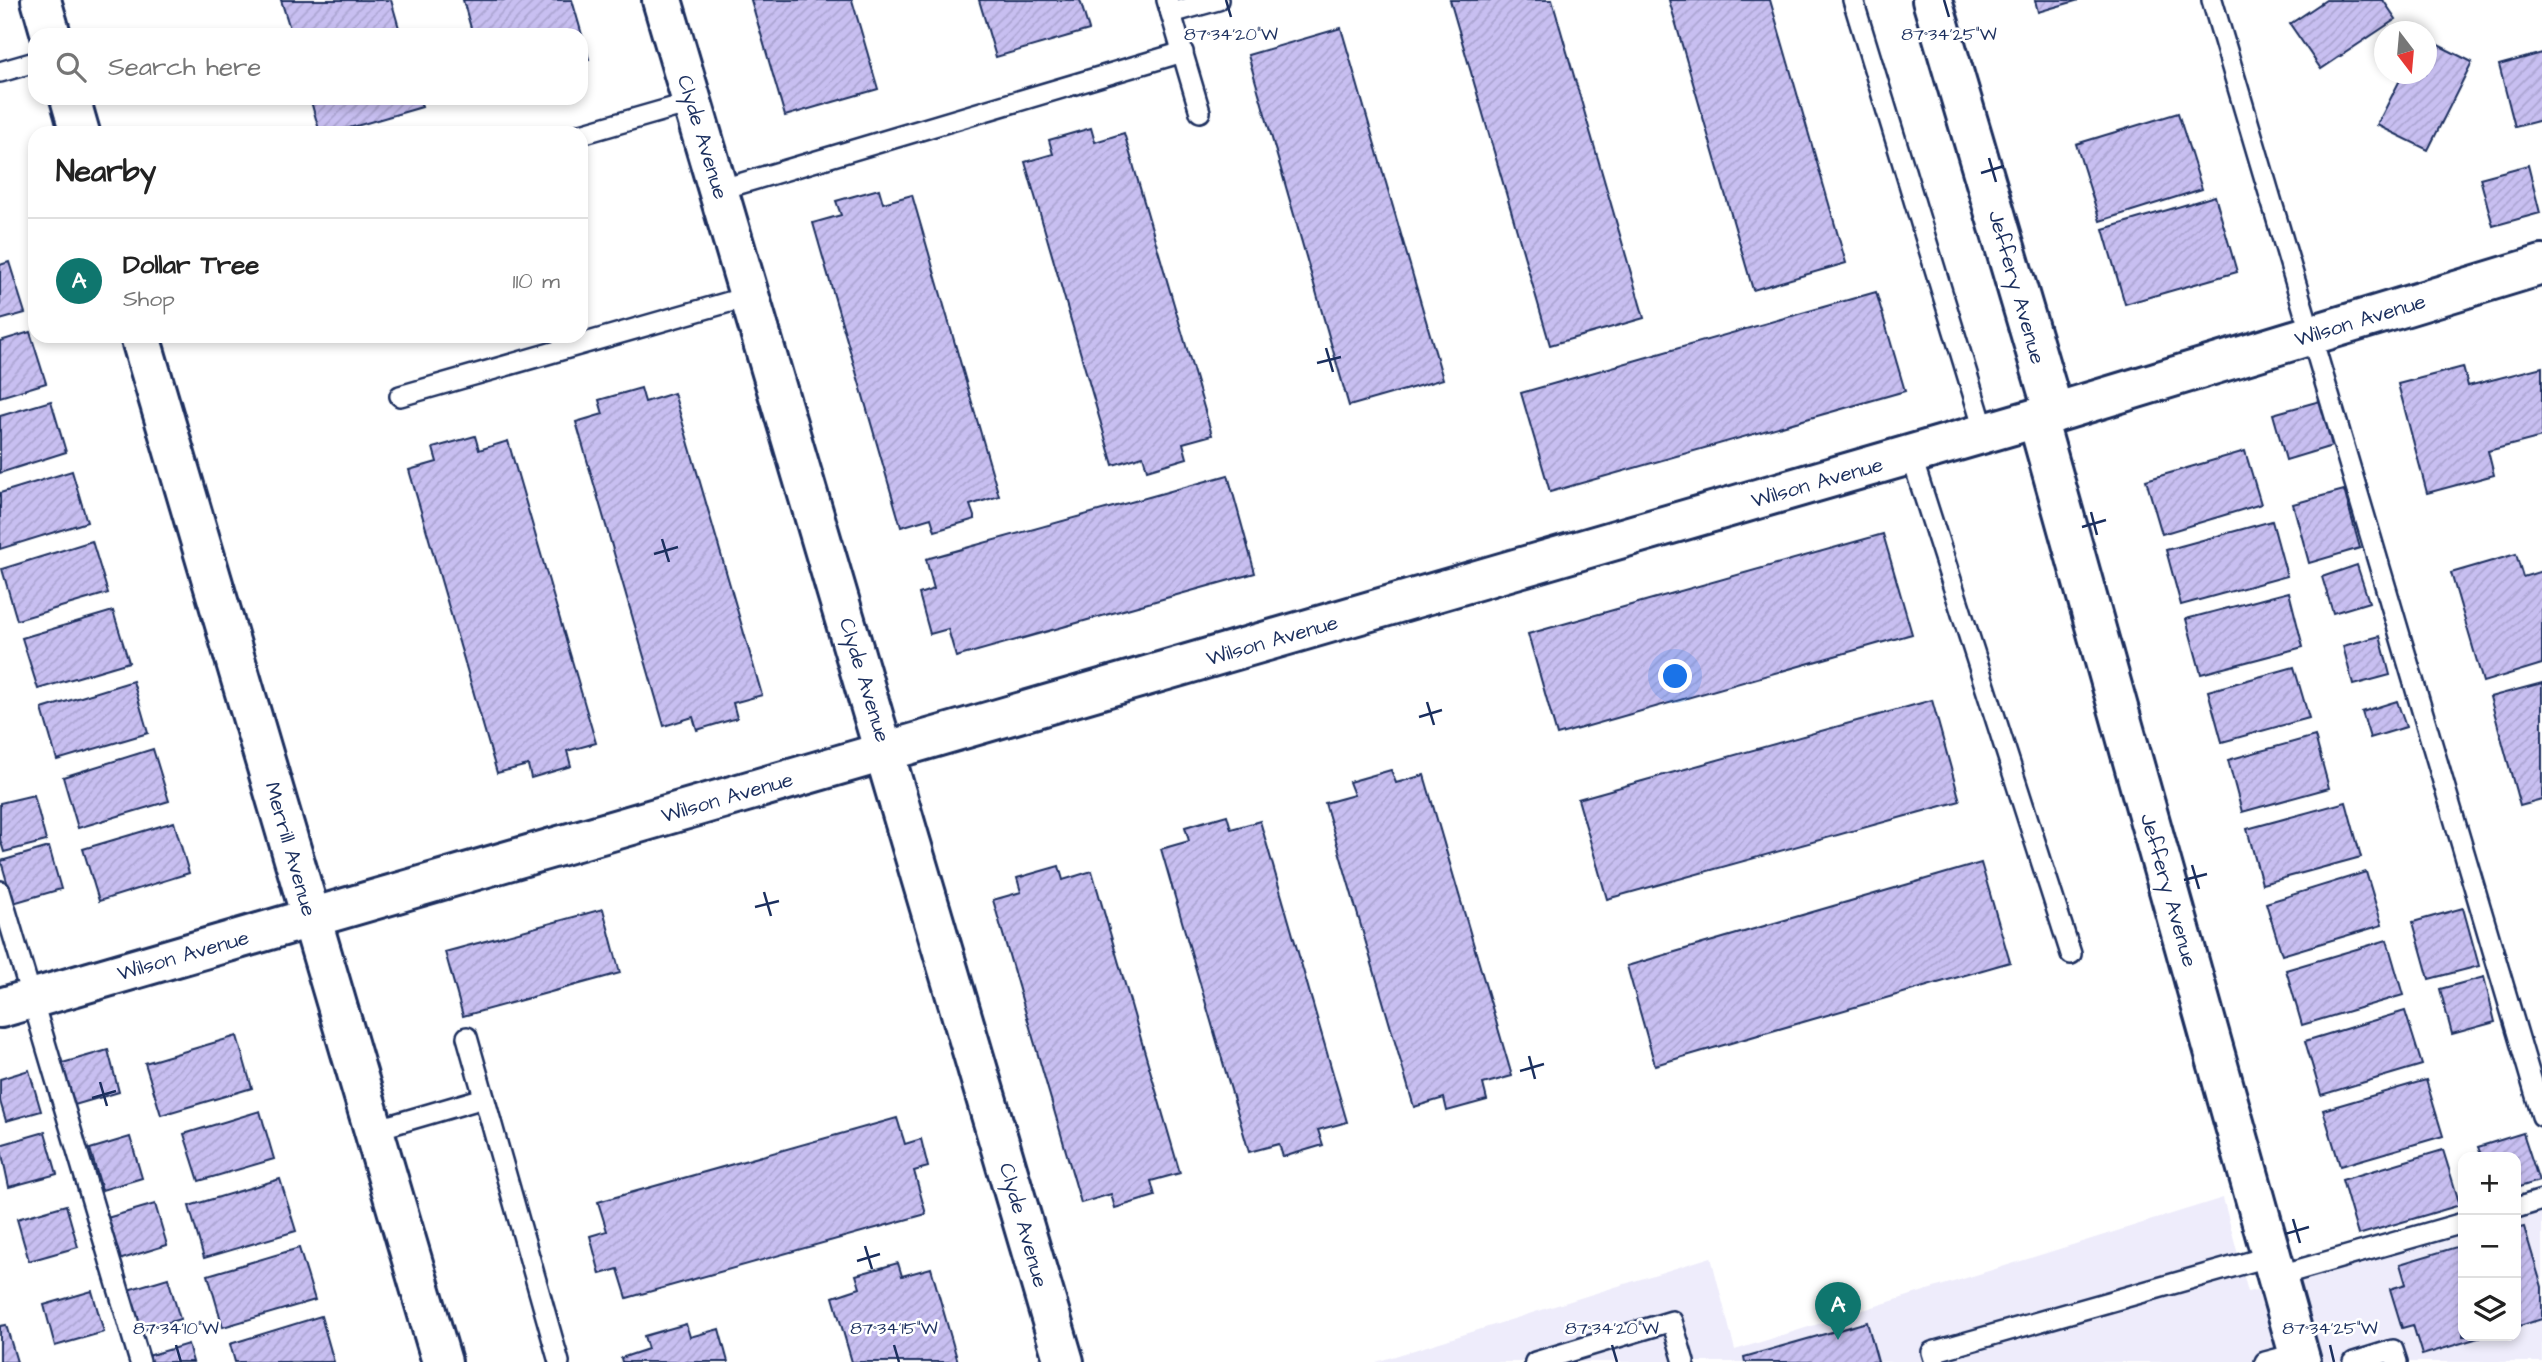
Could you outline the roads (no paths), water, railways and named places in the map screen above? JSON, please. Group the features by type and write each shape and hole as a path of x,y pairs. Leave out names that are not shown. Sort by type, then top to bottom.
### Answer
{"street":[{"path":"41,0 49,28"},
{"name":"Clyde Avenue","path":"662,0 886,751 1064,1362"},
{"name":"Jeffery Avenue","path":"1932,0 2274,1266 2288,1359"},
{"path":"71,105 78,126"},
{"name":"Wilson Avenue","path":"16,1004 1985,433 2542,265"},
{"name":"Merrill Avenue","path":"142,343 442,1362"}],"lane":[{"path":"1200,112 1169,7 1218,0"},
{"path":"1853,0 1985,433"},
{"path":"2213,0 2542,1116"},
{"path":"719,190 1182,52"},
{"path":"0,72 28,64"},
{"path":"588,132 693,102"},
{"path":"588,342 750,296"},
{"path":"400,396 586,343"},
{"path":"1911,454 2071,954"},
{"path":"0,891 16,1004 140,1362"},
{"path":"467,1037 559,1362"},
{"path":"373,1130 484,1098"},
{"path":"2521,1206 2542,1200"},
{"path":"1935,1362 1932,1352 2274,1266 2458,1224"},
{"path":"1535,1362 1558,1359 1672,1321 1684,1362"},
{"path":"2354,1362 2393,1350 2397,1362"}],"place":[{"name":"Dollar Tree","path":"1838,1340"}]}
